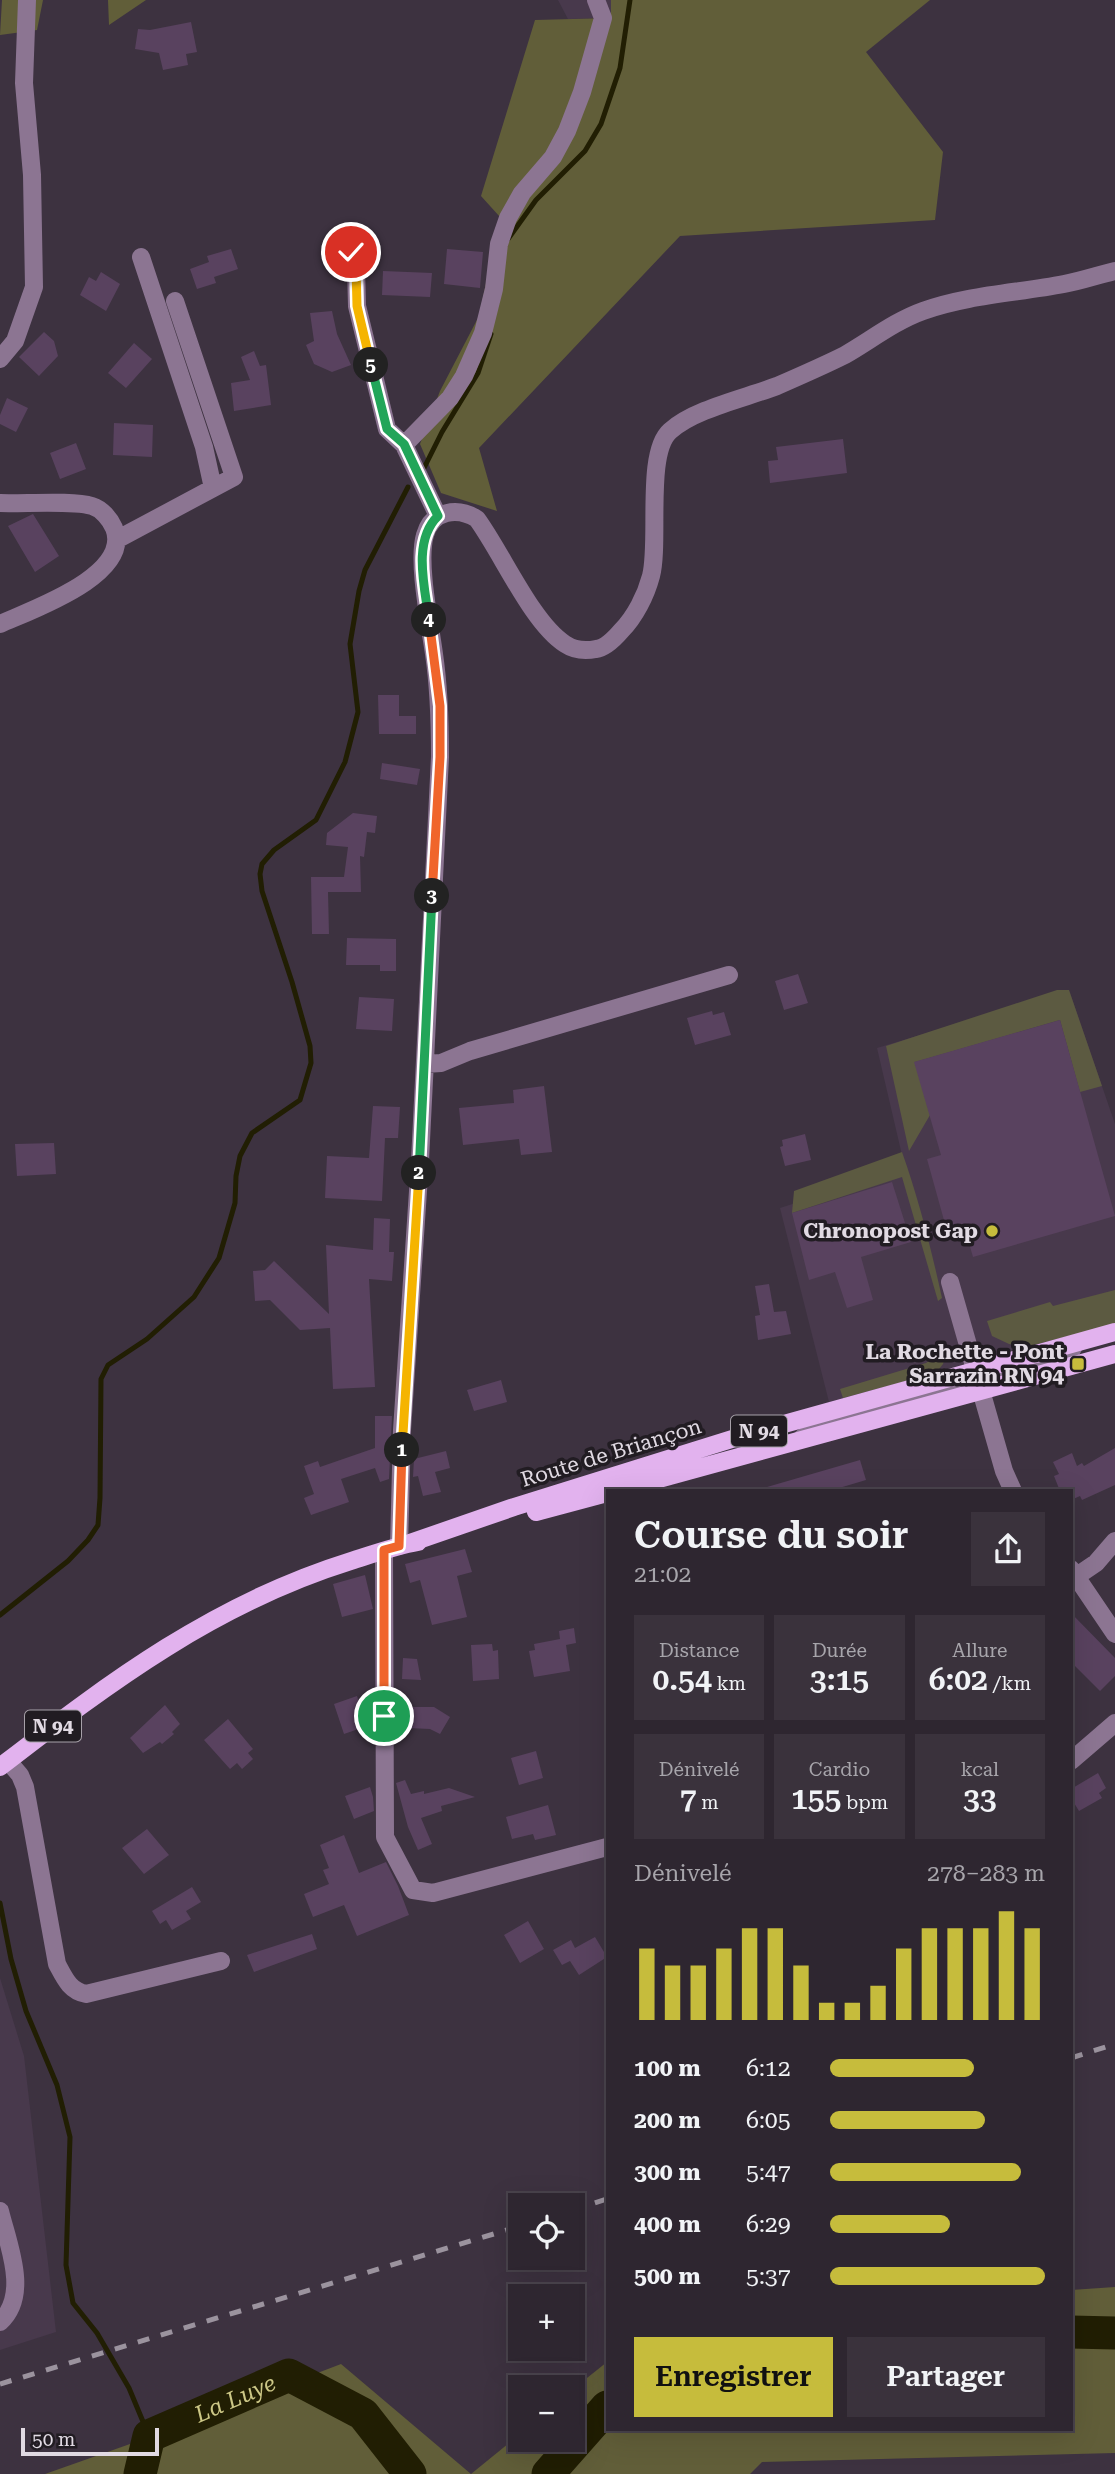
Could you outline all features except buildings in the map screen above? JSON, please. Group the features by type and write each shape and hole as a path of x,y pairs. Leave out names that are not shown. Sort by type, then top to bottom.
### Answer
{"main road":[{"name":"Route de Briançon","path":"622,1489 797,1442 979,1381 1088,1339 1115,1332"},
{"name":"Route de Briançon","path":"4,1764 106,1686 159,1651 248,1600 289,1582 521,1504 748,1434 979,1381 1115,1354"},
{"name":"Route de Briançon","path":"396,1547 428,1541 606,1493"}],"street":[{"path":"0,359 15,341 34,287 32,175 24,83 27,0"},
{"path":"404,444 450,398 464,376 483,333 494,289 499,244 508,218 522,192 554,157 582,92 603,18 596,0"},
{"path":"351,252 356,267 357,306 387,429 404,444 438,516"},
{"path":"141,257 204,447 213,488"},
{"path":"606,1847 433,1893 412,1890 385,1837 396,1547 425,1064 440,731 440,706 425,590 424,536 429,524 438,516 465,512 477,520 537,614 552,632 566,645 582,650 599,649 626,627 640,604 651,575 656,541 657,464 662,444 669,431 701,413 779,385 842,356 900,321 922,312 954,302 1066,284 1115,271"},
{"path":"118,539 234,477 175,301"},
{"path":"0,503 93,506 109,517 118,539 115,552 106,565 79,588 0,624"},
{"path":"425,1064 441,1063 470,1051 729,975"},
{"path":"950,1282 1004,1471 1012,1489"},
{"path":"1115,1541 1096,1563 1073,1575 1115,1634"},
{"path":"1073,1759 1115,1723"},
{"path":"4,1764 20,1775 25,1787 57,1964 76,1992 86,1994 221,1961"},
{"path":"0,2211 17,2282 9,2314 0,2322"}],"shaded area":[{"path":"2,0 43,0 37,30 0,35"},
{"path":"108,0 146,0 109,25"},
{"path":"558,0 611,0 611,18 568,19"},
{"path":"611,0 930,0 866,52 943,152 935,220 680,236 479,448 497,511 441,493 420,444 440,391 479,316 500,217 481,196 535,20 611,18"},
{"path":"1057,990 1069,990 1102,1086 1080,1092 1060,1020 915,1062 930,1115 909,1151 886,1046"},
{"path":"1069,990 1115,1124 1115,1322 829,1402 780,1208 905,1168 877,1048"},
{"path":"902,1152 934,1261 942,1298 938,1301 902,1177 792,1213 794,1191"},
{"path":"1115,1290 1115,1324 1026,1347 1009,1344 992,1336 987,1321 1050,1302 1053,1306"},
{"path":"945,1349 947,1352 943,1364 936,1373 843,1398 840,1389 926,1363"},
{"path":"0,1978 24,2056 56,2332 0,2350"},
{"path":"1115,2287 1115,2453 762,2462 750,2474 471,2474 508,2444 508,2452 585,2452 585,2380 606,2363 606,2431 1073,2431 1073,2290"},
{"path":"341,2364 471,2474 45,2474"}],"waterway":[{"path":"508,239 536,200 585,151 601,124 620,68 630,0"},
{"path":"424,468 442,432 478,373 491,334"},
{"path":"0,1615 68,1561 98,1525 101,1379 108,1365 147,1339 194,1297 219,1258 235,1203 240,1156 252,1133 300,1100 311,1063 310,1046 262,891 260,874 262,864 274,850 316,820 345,762 358,712 350,644 359,591 365,570 408,487"},
{"path":"0,1903 11,1959 26,2011 57,2085 70,2137 66,2265 73,2303 97,2333 129,2388 149,2436"},
{"name":"La Luye","path":"1073,2332 1115,2333"},
{"name":"La Luye","path":"140,2474 149,2436 289,2375 363,2414 410,2474"},
{"name":"La Luye","path":"548,2474 606,2408"}],"railway":[{"path":"1073,2057 1115,2044"},
{"path":"585,2206 606,2199"},
{"path":"0,2384 508,2230"}],"place":[{"name":"Chronopost Gap","path":"992,1231"},
{"name":"La Rochette - Pont Sarrazin RN 94","path":"1078,1364"}],"route":[{"path":"351,252 356,267 357,306 387,429 394,438 404,444 438,516 429,524 424,536 423,551 425,590 440,706 440,757 420,1161 402,1430 399,1546 384,1550 384,1716"}]}
